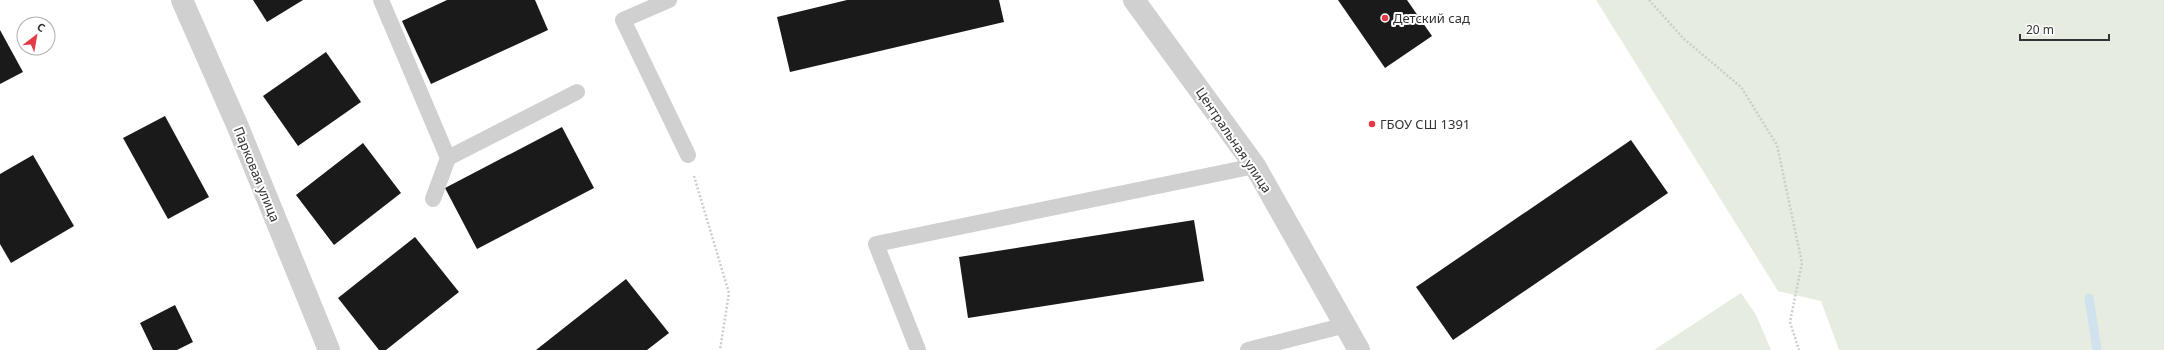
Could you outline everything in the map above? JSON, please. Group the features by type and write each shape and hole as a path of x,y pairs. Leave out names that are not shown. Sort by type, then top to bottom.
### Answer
{"street":[{"name":"Парковая улица","path":"182,0 238,126 330,350"},
{"name":"Центральная улица","path":"1134,0 1255,166 1359,350"}],"lane":[{"path":"381,0 448,158"},
{"path":"669,0 623,20 688,155"},
{"path":"433,199 448,158 577,92"},
{"path":"918,350 876,244 1255,166"},
{"path":"1248,350 1346,325"}],"path":[{"path":"1649,0 1684,39 1741,86 1777,145 1802,264 1790,322 1799,350"},
{"path":"688,155 729,293 720,350"}],"shaded area":[{"path":"1596,0 2164,0 2164,350 1839,350 1821,301 1778,291"},
{"path":"1741,293 1756,315 1771,350 1654,350"}],"building":[{"path":"253,0 303,0 267,22"},
{"path":"447,0 535,0 548,30 431,84 402,21"},
{"path":"847,0 999,0 1004,22 790,72 777,17"},
{"name":"Детский сад","path":"1338,0 1407,0 1432,36 1385,68"},
{"path":"0,30 23,72 0,84"},
{"path":"326,52 361,102 298,146 263,96"},
{"path":"165,116 209,197 168,219 123,138"},
{"path":"562,127 594,188 477,249 445,188"},
{"path":"1631,140 1668,193 1453,340 1416,287"},
{"path":"363,143 401,193 334,245 296,195"},
{"path":"33,155 74,226 11,263 0,244 0,174"},
{"path":"1194,220 1204,281 968,318 959,257"},
{"path":"415,237 459,292 386,350 379,350 338,298"},
{"path":"626,279 669,333 647,350 536,350"},
{"path":"175,305 193,342 177,350 153,350 140,323"}],"waterway":[{"path":"2089,298 2097,350"}],"place":[{"name":"Детский сад","path":"1385,18"},
{"name":"ГБОУ СШ 1391","path":"1372,124"}]}
